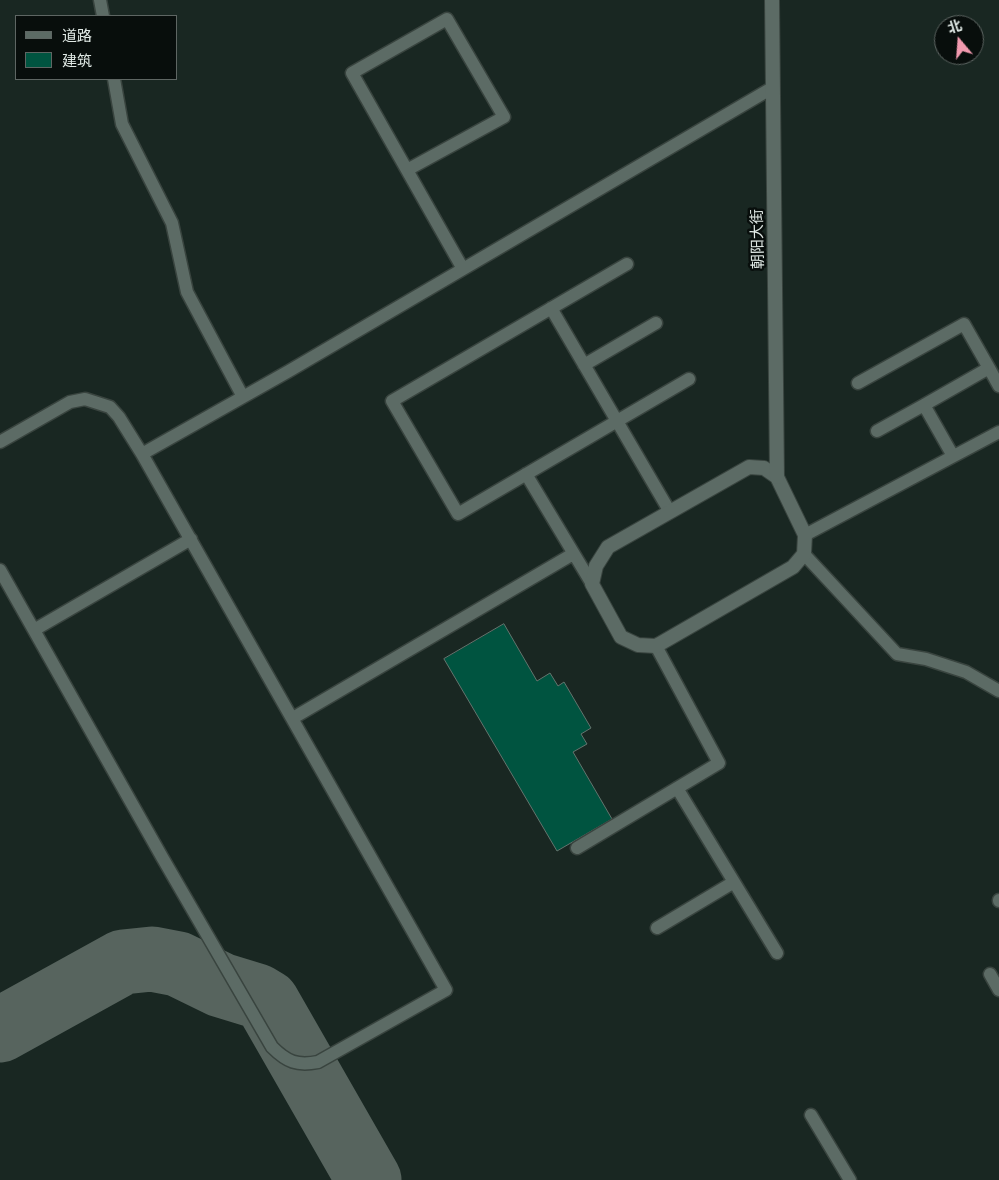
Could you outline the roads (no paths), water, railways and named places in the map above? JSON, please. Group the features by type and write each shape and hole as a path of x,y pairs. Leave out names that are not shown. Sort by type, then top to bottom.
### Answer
{"street":[{"name":"朝阳大街","path":"772,0 777,477"},
{"path":"749,467 764,468 777,477 805,536 804,554 792,567 656,646 638,645 621,637 592,584 596,566 608,547 749,467"}],"lane":[{"path":"100,0 103,15"},
{"path":"407,170 504,117 447,19 352,73 407,170 464,269"},
{"path":"114,80 122,124 172,223 186,292 243,397"},
{"path":"142,454 464,269 772,88"},
{"path":"627,264 392,401 458,514 689,379"},
{"path":"551,308 670,512"},
{"path":"584,364 656,323"},
{"path":"858,383 964,324 999,386"},
{"path":"878,431 989,368"},
{"path":"0,442 70,402 85,399 110,407 119,417 191,539 446,990 318,1062 303,1065 281,1056 272,1047 157,849 0,570"},
{"path":"924,404 953,456"},
{"path":"805,536 999,432"},
{"path":"526,474 592,584"},
{"path":"34,630 191,539"},
{"path":"293,718 573,554"},
{"path":"804,554 897,654 926,659 966,672 999,691"},
{"path":"577,848 719,763 656,646"},
{"path":"677,788 776,953"},
{"path":"657,928 734,882"},
{"path":"990,974 999,990"},
{"path":"811,1115 850,1180"}]}
